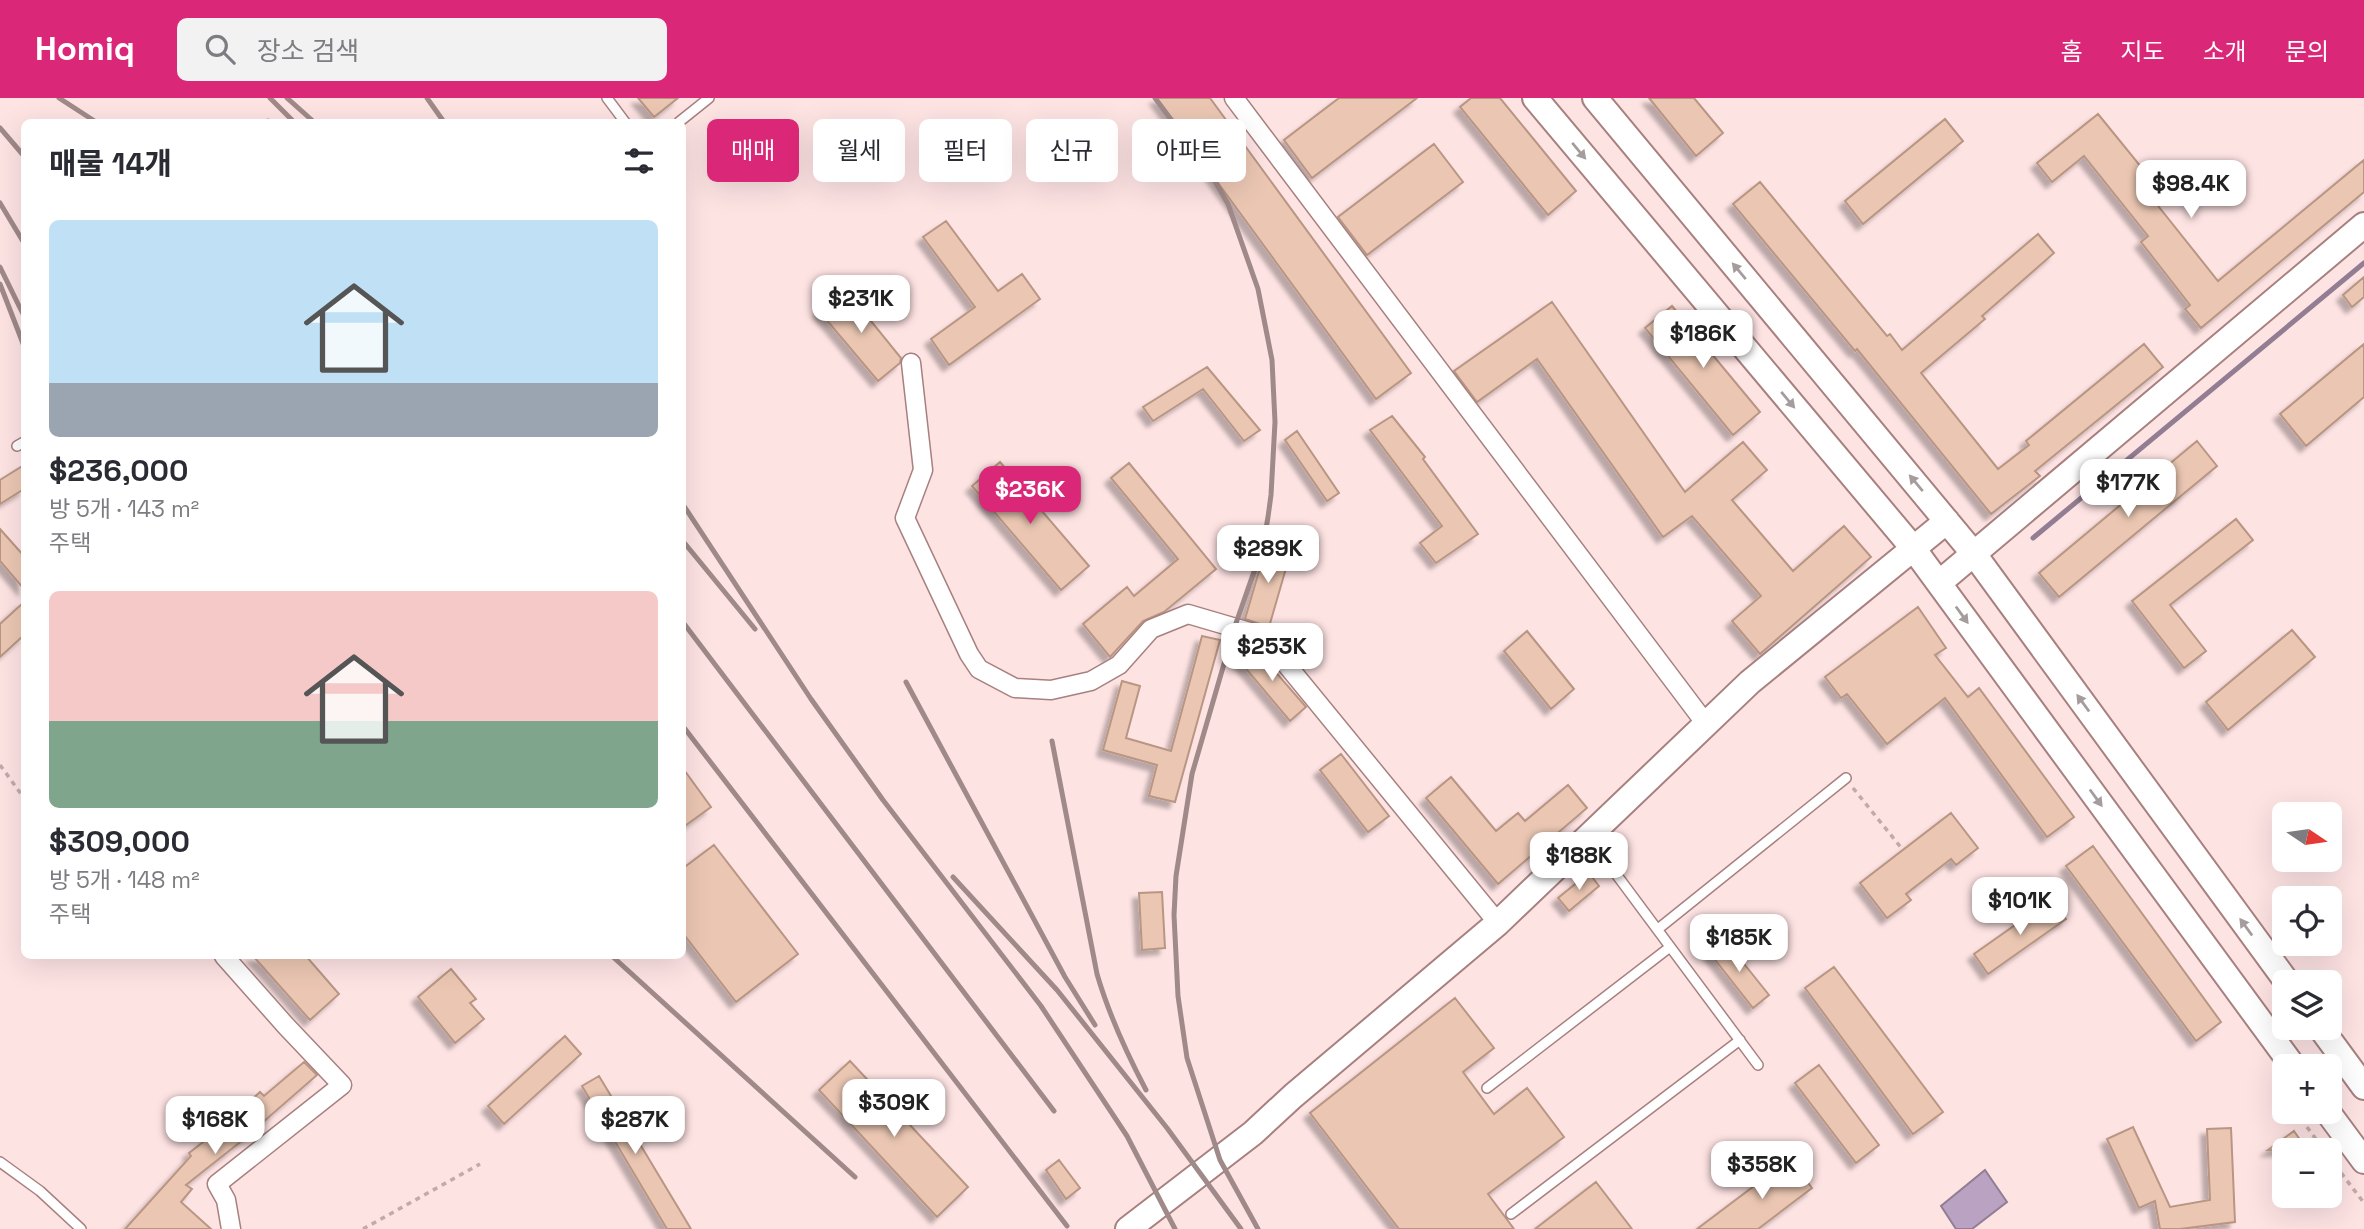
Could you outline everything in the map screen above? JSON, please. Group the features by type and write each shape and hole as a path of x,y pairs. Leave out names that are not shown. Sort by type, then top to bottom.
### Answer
{"main road":[{"path":"1535,98 1913,548 2284,1054"},
{"path":"1595,98 1974,554 2278,970"},
{"path":"1939,583 2364,225"},
{"path":"1128,1229 1254,1133 1498,923 1706,724 1791,647 1947,521"},
{"path":"2330,1040 2364,1087"},
{"path":"2337,1124 2364,1161"}],"street":[{"path":"1234,98 1706,724"},
{"path":"911,363 923,470 905,518 969,654 979,669 1015,688 1051,690 1091,681 1119,665 1151,629 1188,614 1264,636 1498,923"},
{"path":"227,959 342,1085 217,1184 226,1200 231,1229"}],"lane":[{"path":"607,98 623,119"},
{"path":"683,119 709,98"},
{"path":"1658,929 1846,778"},
{"path":"1588,836 1758,1065"},
{"path":"1487,1088 1670,947"},
{"path":"1511,1214 1740,1040"},
{"path":"0,1162 40,1191 81,1229"}],"path":[{"path":"0,765 21,794"},
{"path":"1846,778 1903,850"},
{"path":"363,1229 480,1164"},
{"path":"2342,1174 2364,1203"}],"shaded area":[{"path":"1985,1170 2007,1202 1972,1229 1956,1229 1941,1206"}],"building":[{"path":"638,98 678,98 654,117"},
{"path":"1156,98 1210,98 1225,119 1171,119"},
{"path":"1339,98 1417,98 1312,178 1284,140"},
{"path":"1471,98 1500,98 1576,191 1548,215 1460,107"},
{"path":"1649,98 1694,98 1723,133 1696,156"},
{"path":"2098,114 2164,195 2155,202 2218,281 2364,160 2364,192 2201,328 2185,309 2190,305 2141,242 2148,236 2084,156 2052,182 2037,163"},
{"path":"1945,119 1963,141 1863,224 1845,201"},
{"path":"1434,144 1463,182 1367,255 1338,217"},
{"path":"1246,147 1411,373 1376,399 1217,182 1246,182"},
{"path":"1760,182 1887,336 1890,334 1902,350 2038,234 2054,253 1982,316 1985,319 1921,373 1998,469 2029,445 2026,441 2144,344 2163,367 2035,471 2040,476 1991,514 1857,349 1855,351 1733,204"},
{"path":"946,221 998,291 1022,274 1040,299 949,365 931,339 975,307 923,237"},
{"path":"2364,277 2364,297 2352,307 2343,295"},
{"path":"845,289 901,358 900,363 878,381 819,311"},
{"path":"1552,302 1685,492 1743,442 1767,470 1732,500 1793,571 1844,526 1871,557 1760,654 1732,621 1761,596 1692,516 1663,537 1537,359 1477,402 1454,371"},
{"path":"1672,306 1760,412 1733,435 1645,328"},
{"path":"2364,344 2364,397 2306,446 2280,414"},
{"path":"1207,367 1260,430 1244,441 1203,389 1153,421 1143,407"},
{"path":"1392,416 1425,457 1423,459 1478,534 1436,563 1420,543 1442,526 1370,430"},
{"path":"1297,431 1339,493 1327,501 1285,440"},
{"path":"2197,441 2217,466 2059,597 2039,573"},
{"path":"1000,462 1089,566 1061,590 972,486"},
{"path":"1129,463 1216,569 1164,612 1143,621 1110,657 1083,624 1127,587 1134,596 1178,559 1111,478"},
{"path":"21,467 21,491 0,504 0,480"},
{"path":"2236,519 2253,540 2170,605 2206,651 2184,668 2132,601"},
{"path":"0,529 21,553 21,586 0,561"},
{"path":"1267,544 1291,551 1269,627 1245,619"},
{"path":"21,605 21,638 0,657 0,624"},
{"path":"1918,607 1946,648 1935,655 1968,697 1979,688 2074,817 2047,837 1945,698 1887,744 1847,694 1841,698 1825,677"},
{"path":"2292,630 2315,657 2228,730 2206,702"},
{"path":"1527,631 1574,689 1551,709 1504,651"},
{"path":"1202,636 1220,640 1175,802 1149,796 1157,765 1103,750 1122,681 1140,686 1126,738 1171,751"},
{"path":"1252,645 1306,707 1290,721 1237,658"},
{"path":"1341,754 1389,816 1368,832 1320,770"},
{"path":"686,773 711,807 686,825"},
{"path":"1451,777 1496,831 1518,813 1525,821 1568,785 1587,808 1498,884 1426,798"},
{"path":"1951,813 1978,848 1956,865 1951,859 1906,894 1911,900 1887,918 1860,883"},
{"path":"714,845 798,954 736,1002 686,937 686,866"},
{"path":"2093,846 2221,1022 2196,1041 2066,866"},
{"path":"1589,873 1599,886 1569,911 1558,898"},
{"path":"1162,892 1165,948 1142,950 1139,893"},
{"path":"2052,899 2066,919 1988,974 1974,954"},
{"path":"1725,940 1769,995 1753,1008 1709,952"},
{"path":"256,959 309,959 339,994 310,1020"},
{"path":"1834,967 1943,1112 1913,1134 1805,988"},
{"path":"451,969 476,999 470,1003 484,1019 455,1043 418,997"},
{"path":"1455,998 1494,1048 1463,1072 1494,1114 1527,1088 1564,1137 1488,1194 1514,1229 1399,1229 1310,1113"},
{"path":"565,1036 581,1054 504,1124 488,1106"},
{"path":"850,1061 968,1187 937,1217 819,1090"},
{"path":"304,1062 317,1075 186,1185 192,1189 181,1202 211,1229 125,1229 191,1156 189,1153 216,1132 213,1128 240,1110 260,1092 264,1096"},
{"path":"1819,1065 1879,1145 1856,1163 1795,1083"},
{"path":"599,1076 691,1229 667,1229 582,1086"},
{"path":"2133,1127 2170,1207 2210,1200 2207,1129 2231,1128 2235,1222 2160,1229 2155,1201 2139,1208 2107,1139"},
{"path":"2294,1131 2299,1138 2284,1138"},
{"path":"1790,1159 1812,1188 1758,1229 1697,1229"},
{"path":"1059,1160 1080,1188 1066,1199 1046,1170"},
{"path":"1596,1182 1632,1229 1535,1229"}],"waterway":[{"path":"2033,538 2364,263"}],"railway":[{"path":"59,98 91,119"},
{"path":"270,98 291,119"},
{"path":"287,98 311,119"},
{"path":"427,98 442,119"},
{"path":"1155,98 1208,169 1228,204 1258,289 1272,360 1275,422 1271,495 1263,546 1235,626 1192,774 1176,876 1174,915 1178,996 1187,1058 1220,1160 1258,1229"},
{"path":"0,128 21,152"},
{"path":"0,203 21,238"},
{"path":"0,267 21,310"},
{"path":"0,284 21,338"},
{"path":"686,509 811,699 883,800 1041,1006 1127,1136 1175,1229"},
{"path":"686,545 755,629"},
{"path":"686,626 1054,1111"},
{"path":"906,682 1065,977 1095,1025"},
{"path":"686,730 1067,1226"},
{"path":"1052,741 1097,974 1118,1033 1146,1090"},
{"path":"953,877 1057,990 1167,1128 1241,1229"},
{"path":"615,959 855,1177"}]}
